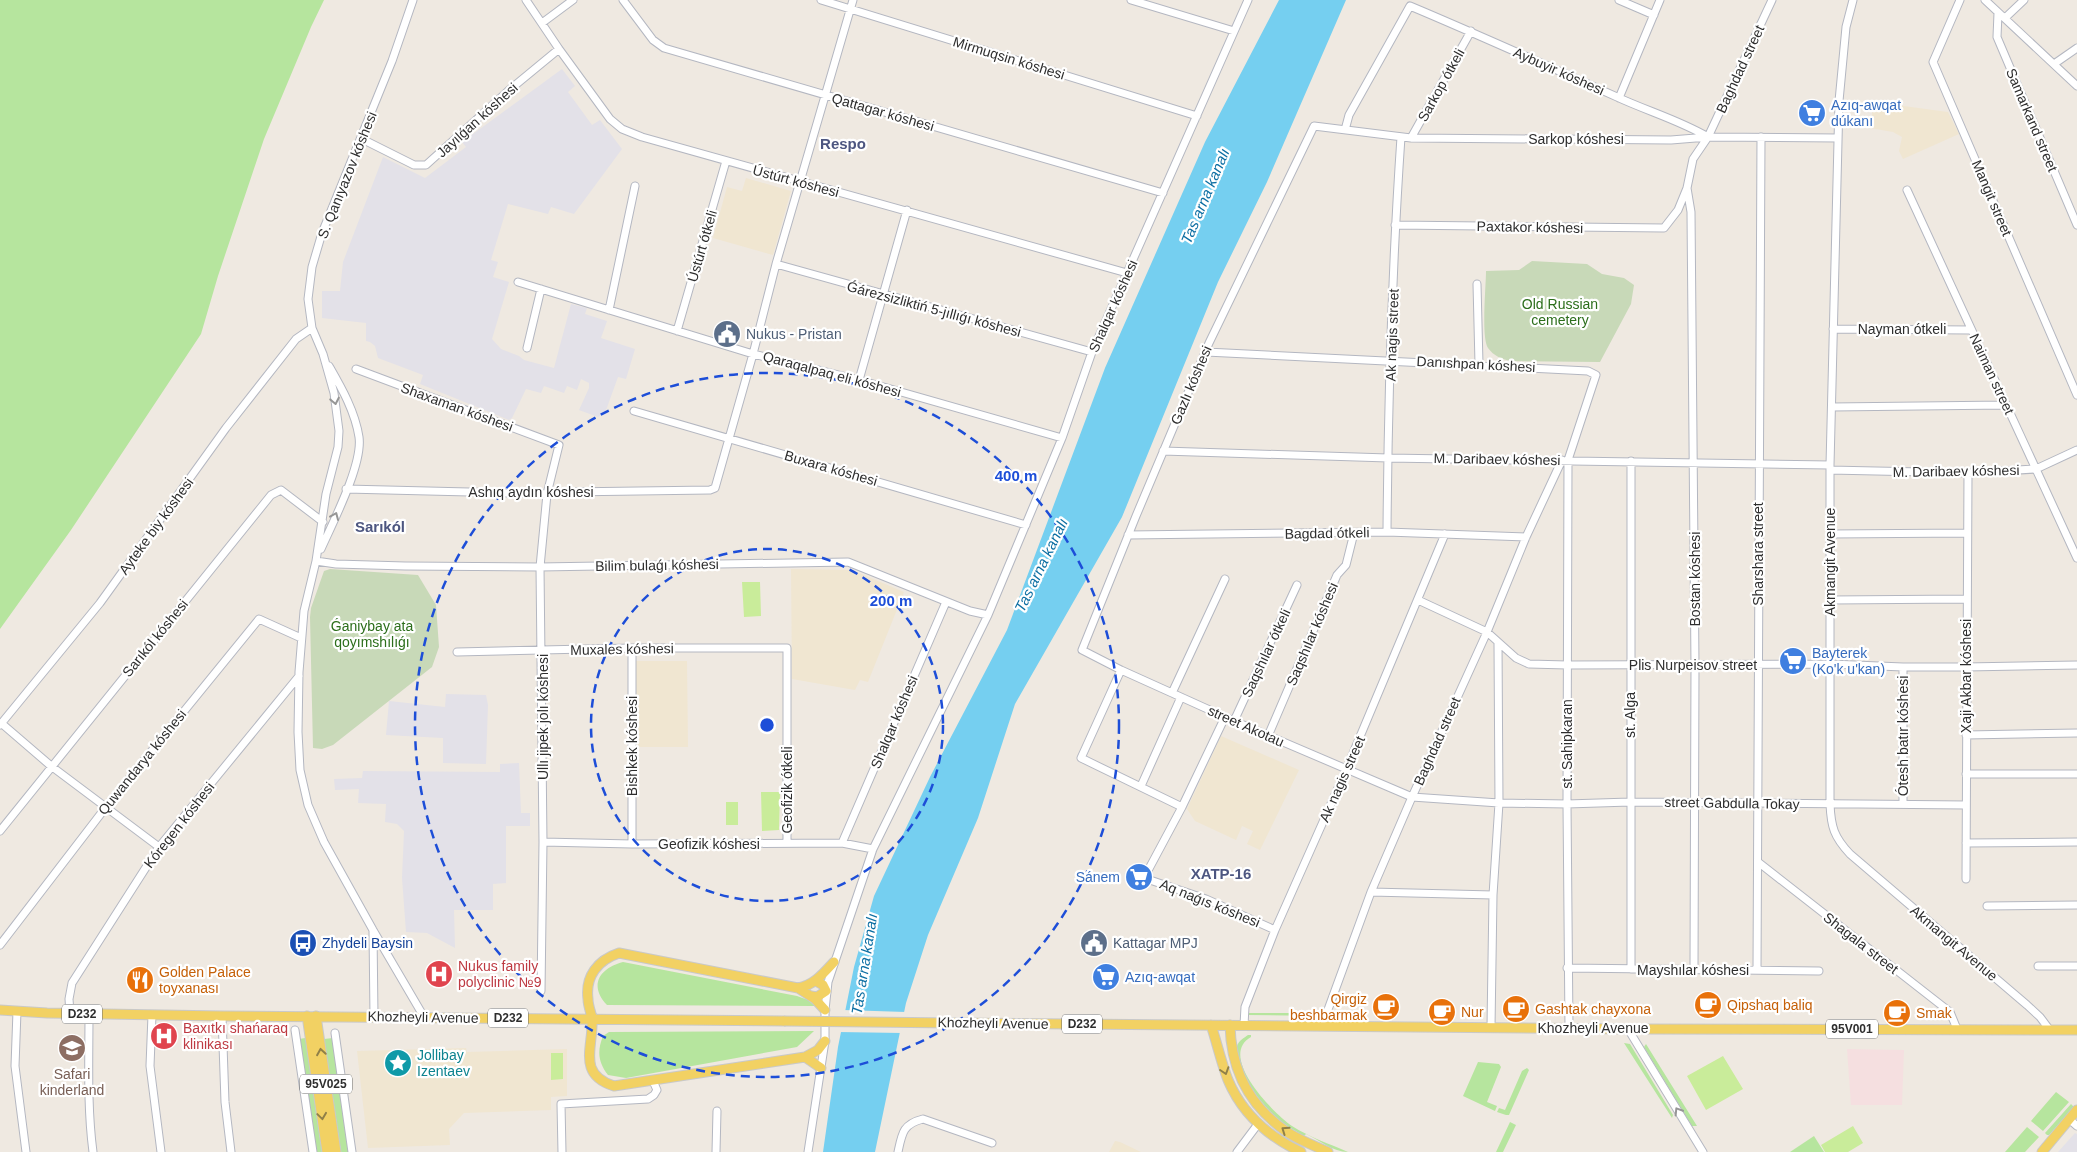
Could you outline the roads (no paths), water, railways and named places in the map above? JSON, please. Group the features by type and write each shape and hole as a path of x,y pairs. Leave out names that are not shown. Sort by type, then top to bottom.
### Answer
{"main road":[{"path":"825,1010 811,996 798,988 619,953 599,962 594,971 588,992 592,1020 589,1056 591,1067 596,1077 604,1083 614,1086 805,1056 818,1050 825,1041"},
{"path":"798,988 808,986 816,981 834,962"},
{"path":"811,996 817,997 826,991 823,985 816,981"},
{"name":"Khozheyli Avenue","path":"0,1010 89,1014 592,1020 1628,1029 2077,1030"},
{"name":"95V025","path":"312,1016 327,1152"},
{"name":"95V025","path":"312,1016 336,1152"},
{"path":"1211,1024 1229,1082 1244,1107 1258,1124 1281,1142 1301,1152"},
{"path":"1230,1025 1230,1039 1236,1069 1244,1086 1268,1118 1288,1133 1328,1152"},
{"path":"1217,1042 1222,1036 1230,1039"},
{"path":"805,1056 821,1068"},
{"path":"2042,1152 2077,1110"}],"street":[{"name":"S. Qanıyazov kóshesi","path":"316,561 346,489 359,450 359,436 346,397 323,354 312,328 308,299 312,267 322,233 362,139 413,0"},
{"name":"Ústúrt kóshesi","path":"526,0 558,49 610,119 622,130 800,182 1128,272"},
{"path":"542,23 573,0"},
{"name":"Qattagar kóshesi","path":"623,0 654,40 664,48 1163,193"},
{"name":"Mirmuqsin kóshesi","path":"821,0 1197,116"},
{"path":"730,438 776,264 853,0"},
{"path":"1131,0 1234,32"},
{"name":"Shalqar kóshesi","path":"808,1152 825,1041 826,991 834,962 873,849 988,616 1062,438 1092,352 1248,0"},
{"path":"1619,0 1654,15"},
{"path":"1619,98 1660,0"},
{"name":"Baghdad street","path":"1687,188 1694,159 1708,137 1772,0"},
{"name":"Akmangit Avenue","path":"1852,0 1844,38 1838,138 1830,468 1831,825 1839,842 1850,854 2040,1017 2049,1030"},
{"name":"Mangit street","path":"1960,0 1933,62 2077,395"},
{"path":"1985,0 2077,86"},
{"path":"2005,18 2024,0"},
{"name":"Aybuyir kóshesi","path":"1345,130 1349,115 1410,6 1692,128 1708,137"},
{"name":"Samarkand street","path":"1998,12 1997,37 2077,225"},
{"name":"Sarkop ótkeli","path":"1411,138 1471,32"},
{"path":"2054,64 2077,48"},
{"name":"Jayılǵan kóshesi","path":"362,139 414,164 426,165 558,49"},
{"name":"Sarkop kóshesi","path":"1314,126 1411,138 1671,140 1708,137 1838,138"},
{"name":"Gazlı kóshesi","path":"1082,650 1128,535 1206,352 1314,126"},
{"name":"Ak nagis street","path":"1387,532 1390,360 1395,225 1401,137"},
{"name":"Sharshara street","path":"1757,970 1758,862 1756,803 1761,137"},
{"name":"Ústúrt ótkeli","path":"677,331 726,161"},
{"path":"609,310 635,186"},
{"name":"Paxtakor kóshesi","path":"1395,225 1664,228 1678,210 1687,188"},
{"name":"Bostan kóshesi","path":"1687,188 1691,212 1694,462 1694,970"},
{"name":"Naiman street","path":"1907,190 2077,558"},
{"path":"858,380 907,210"},
{"name":"Ǵárezsizliktiń 5-jıllıǵı kóshesi","path":"776,264 1092,352"},
{"name":"Qaraqalpaq eli kóshesi","path":"518,282 753,354 858,380 1062,438"},
{"path":"1477,284 1479,364"},
{"path":"527,348 542,289"},
{"name":"Ayteke biy kóshesi","path":"0,724 100,603 226,428 296,339 312,328"},
{"name":"Nayman ótkeli","path":"1834,329 1971,330"},
{"name":"Danıshpan kóshesi","path":"1206,352 1479,364 1588,371 1596,375 1565,460"},
{"name":"S. Qanıyazov kóshesi","path":"323,354 334,392 340,431 338,448 326,494 316,561 304,612 299,676 298,732 300,770 308,805 324,842 424,1017"},
{"name":"Shaxaman kóshesi","path":"356,369 559,445"},
{"path":"1832,407 2006,406"},
{"name":"Buxara kóshesi","path":"634,411 1026,525"},
{"name":"Ashıq aydın kóshesi","path":"346,489 547,494 567,492 710,490 715,488 730,438"},
{"name":"Ullı jipek jolı kóshesi","path":"541,991 543,650 540,566 547,494 559,445"},
{"name":"M. Daribaev kóshesi","path":"1163,452 1388,458 1694,462 1968,473 2036,470 2077,450"},
{"name":"Baghdad street","path":"1322,1026 1372,892 1412,797 1487,632 1526,537 1565,460"},
{"name":"st. Sahipkaran","path":"1565,460 1567,968 1569,1028"},
{"name":"st. Alga","path":"1631,461 1631,969"},
{"name":"Xaji Akbar kóshesi","path":"1966,879 1968,473"},
{"name":"Sarıkól kóshesi","path":"0,831 271,495 281,490 322,522"},
{"name":"Saqshılar kóshesi","path":"1268,736 1337,575 1346,565 1354,532"},
{"name":"Bagdad ótkeli","path":"1128,535 1387,532 1526,537"},
{"path":"1830,534 1967,533"},
{"name":"Ak nagis street","path":"1244,1025 1245,1007 1275,930 1346,770 1445,534"},
{"name":"Bilim bulaǵı kóshesi","path":"316,561 336,564 405,566 848,562 946,602 988,616"},
{"path":"1172,693 1225,579"},
{"name":"Saqshılar ótkeli","path":"1234,721 1297,585"},
{"path":"1831,600 1966,599"},
{"name":"Plis Nurpeisov street","path":"1418,600 1487,632 1516,658 1529,664 1831,664 1903,667 2077,665"},
{"name":"Shalqar kóshesi","path":"842,843 946,602"},
{"name":"Quwandarya kóshesi","path":"0,945 106,807 259,619 301,638"},
{"path":"1490,1027 1493,895 1498,803 1498,643"},
{"name":"Muxales kóshesi","path":"457,652 632,648 787,648"},
{"name":"Bishkek kóshesi","path":"632,648 632,844"},
{"name":"Geofizik ótkeli","path":"787,648 787,843"},
{"name":"street Akotau","path":"1082,650 1121,670 1225,717 1412,797"},
{"name":"Ótesh batır kóshesi","path":"1903,667 1903,804"},
{"path":"1121,670 1081,758 1182,807 1225,717"},
{"name":"Kóregen kóshesi","path":"70,1013 69,998 72,983 159,847 299,676"},
{"path":"1141,786 1181,696"},
{"path":"0,724 51,766 159,847"},
{"path":"1966,735 2077,733"},
{"path":"1966,774 2077,774"},
{"name":"street Gabdulla Tokay","path":"1412,797 1498,803 1567,804 1694,802 1966,805"},
{"name":"Aq naǵıs kóshesi","path":"1182,807 1144,878 1206,899 1275,930"},
{"name":"Geofizik kóshesi","path":"543,842 632,844 842,843 873,849"},
{"path":"1966,843 2077,842"},
{"name":"Shagala street","path":"1758,862 1950,1012 1957,1030"},
{"path":"1372,892 1493,895"},
{"path":"1987,906 2077,906"},
{"path":"373,930 374,1017"},
{"path":"2038,966 2077,966"},
{"name":"Mayshılar kóshesi","path":"1567,968 1819,971"},
{"path":"16,1011 15,1066 26,1152"},
{"path":"89,1014 89,1120 93,1152"},
{"path":"152,1015 150,1066 161,1152"},
{"path":"222,1016 225,1102 231,1152"},
{"path":"1628,1029 1703,1152"},
{"path":"295,1030 313,1152"},
{"path":"335,1033 352,1152"},
{"path":"562,1152 561,1104 648,1099 654,1095 656,1090 653,1080"},
{"path":"716,1152 717,1111"},
{"path":"898,1152 902,1134 906,1127 913,1121 923,1119 992,1143"},
{"path":"2069,1119 2077,1126"},
{"path":"1237,1152 1258,1124"}],"water":[{"name":"Tas arna kanalı","path":"1279,0 1346,0 1267,182 1218,282 1122,517 1015,704 978,818 928,935 906,1003 875,1152 823,1152 838,1047 854,967 874,896 930,777 1007,630 1105,368 1205,142"}],"place":[{"name":"Azıq-awqat dúkanı","path":"1812,113"},
{"name":"Nukus - Pristan","path":"727,334"},
{"name":"Bayterek (Ko'k u'kan)","path":"1793,661"},
{"name":"Sánem","path":"1139,877"},
{"name":"Zhydeli Baysin","path":"303,943"},
{"name":"Kattagar MPJ","path":"1094,943"},
{"name":"Nukus family polyclinic №9","path":"439,974"},
{"name":"Azıq-awqat","path":"1106,977"},
{"name":"Golden Palace toyxanası","path":"140,980"},
{"name":"Qipshaq baliq","path":"1708,1005"},
{"name":"Qirgiz beshbarmak","path":"1386,1007"},
{"name":"Gashtak chayxona","path":"1516,1009"},
{"name":"Nur","path":"1442,1012"},
{"name":"Smak","path":"1897,1013"},
{"name":"Baxıtkı shańaraq klinikası","path":"164,1036"},
{"name":"Safari kinderland","path":"72,1048"},
{"name":"Jollibay Izentaev","path":"398,1063"}],"district":[{"name":"Respo","path":"843,143"},
{"name":"Sarıkól","path":"380,526"},
{"name":"XATP-16","path":"1221,873"}],"park label":[{"name":"Old Russian cemetery","path":"1560,312"},
{"name":"Ǵaniybay ata qoyımshılıǵı","path":"372,634"}]}
